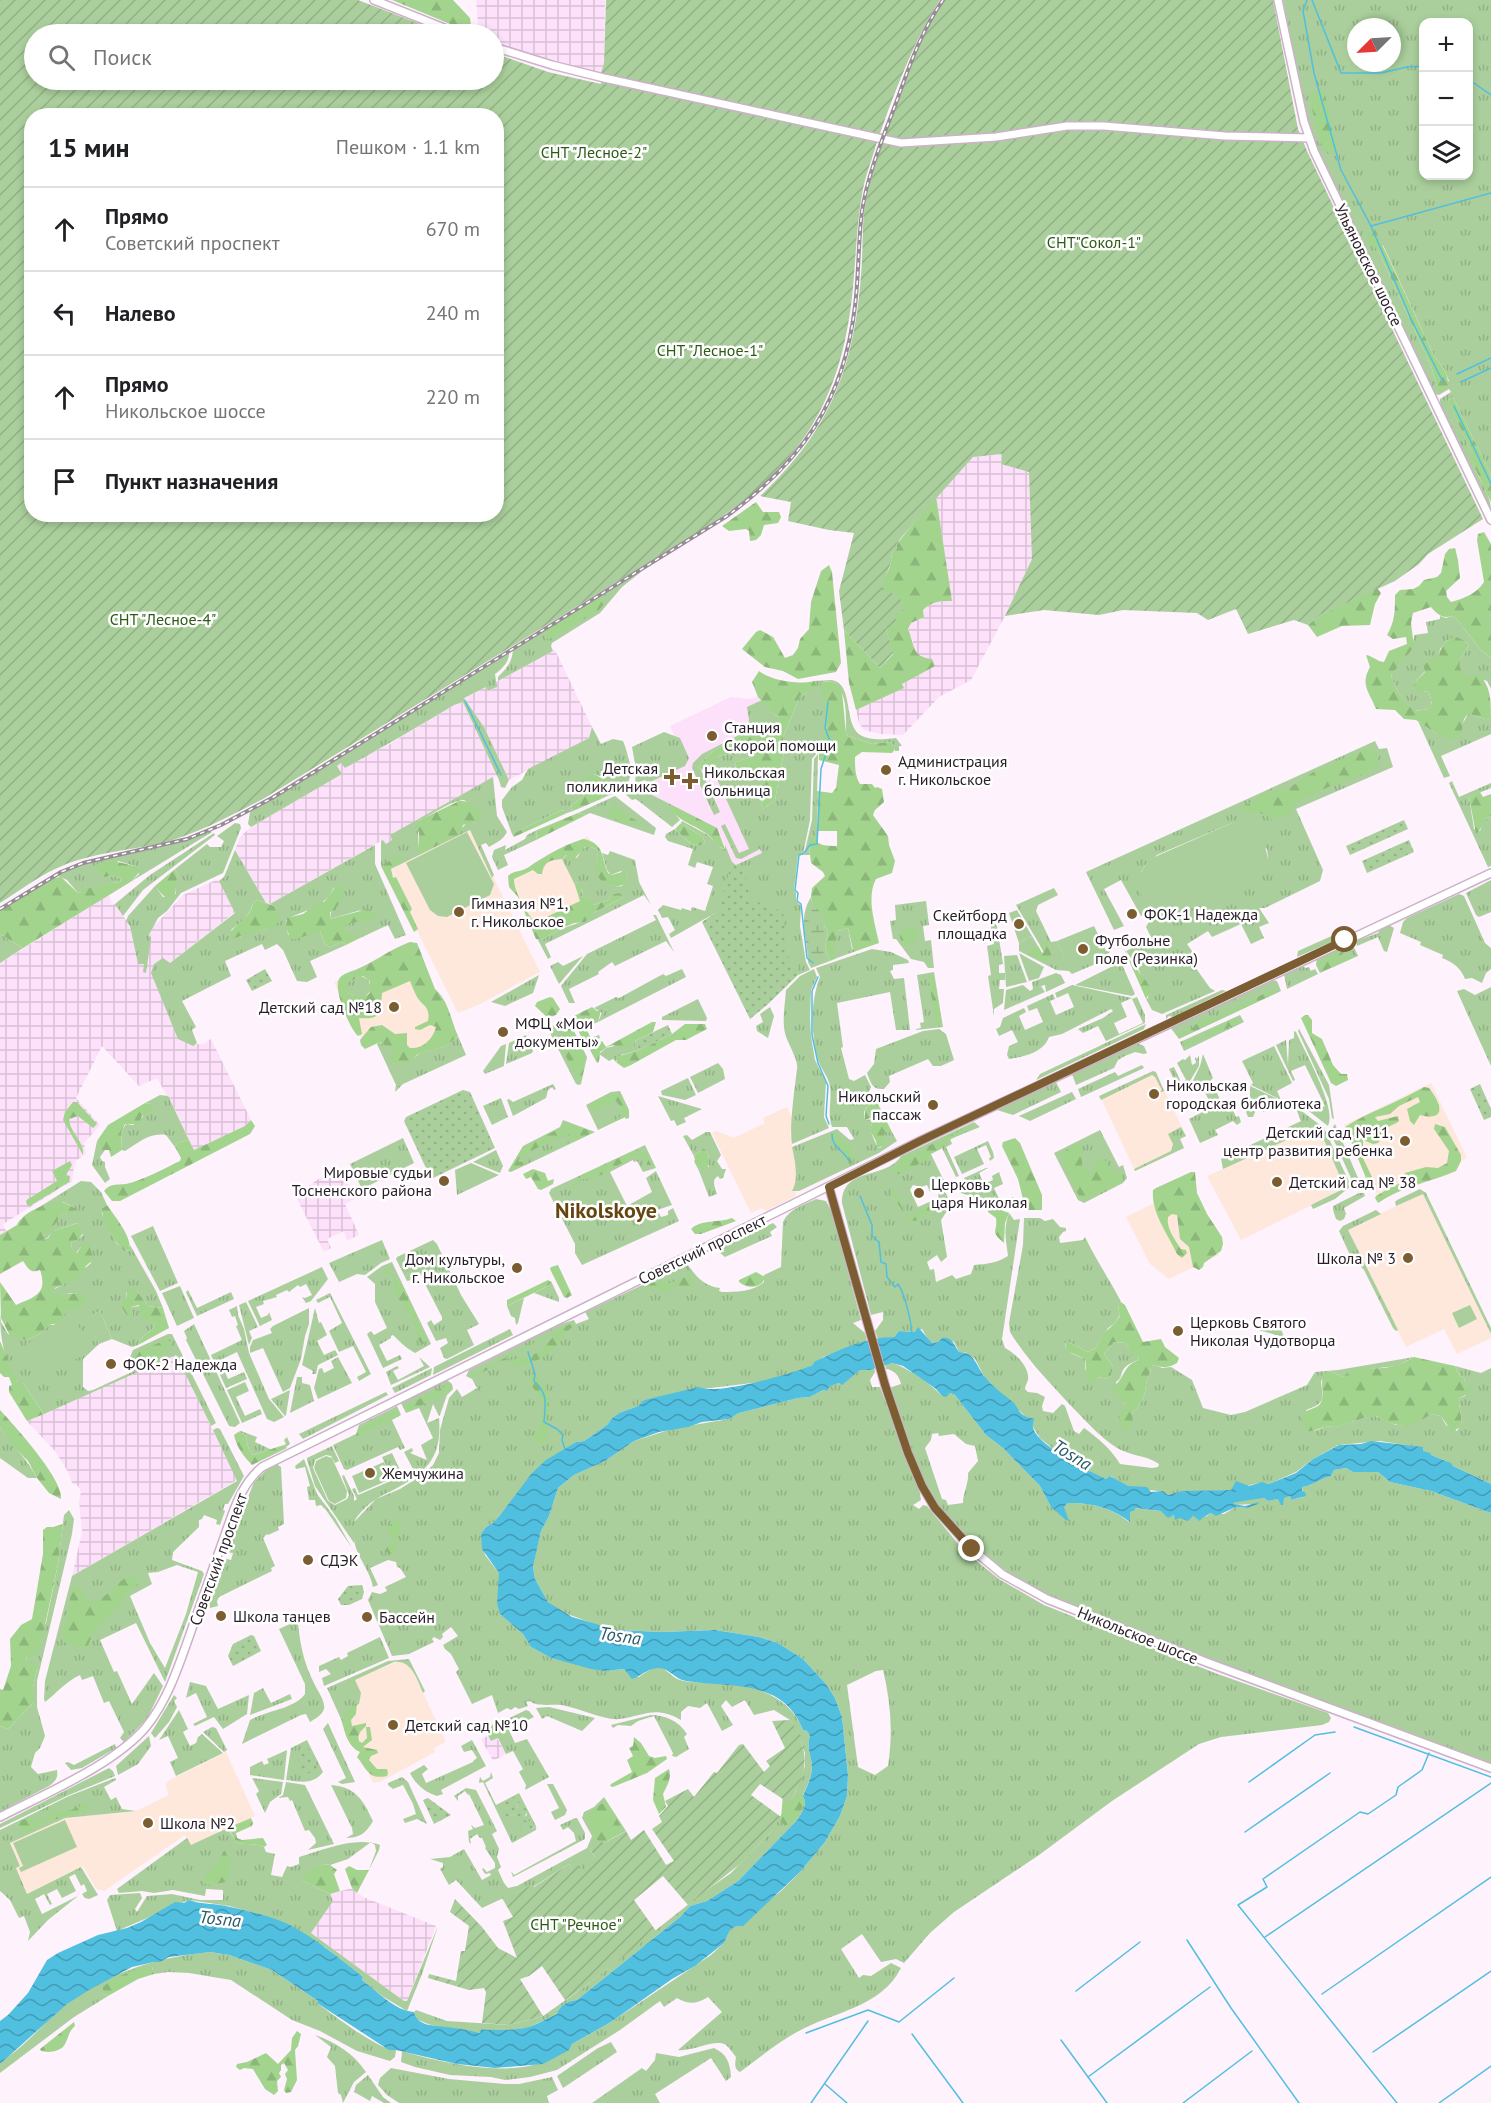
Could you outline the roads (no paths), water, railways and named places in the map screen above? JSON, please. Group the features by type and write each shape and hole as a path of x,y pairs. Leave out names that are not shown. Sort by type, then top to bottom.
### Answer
{"main road":[{"path":"374,0 434,24"},
{"name":"Ульяновское шоссе","path":"1278,0 1309,138 1491,520"},
{"path":"504,50 604,78 901,143 962,140 1066,126 1119,126 1226,136 1309,138"},
{"name":"Советский проспект","path":"0,1817 68,1782 123,1749 146,1727 158,1709 183,1654 234,1508 251,1478 262,1467 941,1131 1491,873"},
{"name":"Никольское шоссе","path":"829,1187 885,1385 908,1453 922,1486 935,1508 972,1549 1008,1578 1047,1599 1125,1631 1491,1768"}],"water":[{"path":"918,1327 932,1343 948,1338 959,1352 969,1354 991,1384 1013,1402 1023,1415 1034,1418 1033,1428 1040,1439 1060,1454 1080,1460 1088,1467 1085,1469 1106,1479 1110,1476 1128,1486 1147,1487 1151,1492 1163,1491 1168,1495 1182,1491 1231,1490 1236,1481 1249,1486 1262,1482 1269,1484 1296,1473 1313,1459 1339,1445 1371,1441 1423,1447 1423,1451 1491,1484 1491,1513 1431,1491 1390,1482 1378,1472 1353,1472 1346,1468 1334,1470 1331,1476 1302,1487 1306,1496 1291,1500 1290,1496 1284,1498 1283,1505 1278,1499 1268,1501 1248,1493 1241,1495 1245,1497 1233,1503 1245,1506 1259,1502 1258,1504 1247,1508 1236,1507 1216,1516 1211,1513 1200,1521 1193,1516 1188,1521 1180,1518 1175,1520 1174,1515 1168,1518 1161,1511 1135,1508 1130,1512 1130,1522 1108,1510 1092,1505 1068,1503 1064,1507 1069,1521 1051,1507 1040,1486 1003,1448 986,1435 955,1395 950,1393 946,1397 942,1396 936,1389 903,1366 892,1363 870,1370 860,1370 842,1385 839,1383 830,1386 827,1391 823,1390 810,1397 739,1413 729,1419 702,1422 659,1432 634,1441 605,1461 574,1475 558,1488 549,1516 541,1531 533,1567 535,1579 548,1602 572,1617 617,1630 661,1632 715,1630 759,1637 778,1643 803,1659 826,1684 835,1698 842,1717 848,1775 847,1796 840,1816 825,1842 800,1872 743,1926 736,1926 730,1930 724,1943 695,1966 672,1979 611,2022 572,2044 569,2050 543,2064 495,2068 457,2064 389,2050 317,2003 318,2001 272,1970 229,1955 210,1952 169,1957 160,1962 132,1967 67,2004 0,2064 0,2021 28,1993 47,1960 98,1935 141,1922 175,1902 184,1903 189,1900 225,1906 292,1926 329,1950 363,1977 362,1980 386,2000 407,2011 414,2012 423,2023 480,2033 481,2029 525,2028 557,2014 562,2006 577,2000 680,1917 690,1906 707,1901 738,1881 798,1819 804,1808 803,1796 812,1770 810,1736 807,1731 803,1730 794,1713 782,1701 769,1693 754,1689 686,1681 661,1668 650,1670 632,1679 624,1669 604,1671 591,1669 551,1658 531,1647 523,1634 500,1614 497,1603 499,1573 482,1549 481,1534 500,1515 532,1473 546,1460 576,1442 584,1441 619,1413 638,1406 644,1400 699,1387 708,1389 738,1386 773,1378 813,1365 814,1362 853,1345 873,1339 894,1337 899,1331 915,1332"}],"waterway":[{"path":"1307,0 1303,11 1314,73 1341,170 1371,226 1411,319 1443,382"},
{"path":"1312,0 1341,73 1381,73 1419,66"},
{"path":"1473,82 1491,95"},
{"path":"1371,226 1491,193"},
{"path":"1457,374 1491,358"},
{"path":"1461,382 1491,368"},
{"path":"1454,406 1491,484"},
{"path":"465,701 501,775"},
{"path":"813,963 807,958 801,904 797,901 798,893 795,890 799,855 803,854 810,845 817,844 821,769 830,741 825,728 828,702"},
{"path":"818,977 812,991 812,1035 818,1063 828,1086 826,1116 829,1124"},
{"path":"832,1134 834,1142 849,1161"},
{"path":"860,1196 872,1225 872,1236 879,1242 881,1262 886,1264 887,1277 895,1287 898,1284 903,1294 912,1334"},
{"path":"528,1352 535,1374 534,1381 544,1395 544,1422 563,1435 565,1449"},
{"name":"Tosna","path":"1230,1498 1268,1492"},
{"path":"1354,1727 1491,1777"},
{"path":"1249,1782 1315,1735 1335,1732"},
{"path":"1397,2103 1238,1905 1267,1887 1263,1879 1360,1812 1368,1814 1396,1795 1398,1787 1422,1770 1429,1753"},
{"path":"1245,1832 1330,1773"},
{"path":"1265,1937 1491,1783"},
{"path":"1322,1994 1491,1877"},
{"path":"1187,1940 1231,2008 1299,2103"},
{"path":"1076,1991 1140,1942"},
{"path":"1373,2052 1491,1971"},
{"path":"806,2033 868,2010 899,2022 954,1978"},
{"path":"1088,2077 1210,1987"},
{"path":"811,2103 868,2021"},
{"path":"912,2034 963,2103"},
{"path":"1061,2040 1107,2103"},
{"path":"1183,2103 1252,2051"},
{"path":"1439,2103 1491,2066"},
{"path":"825,2084 847,2103"}],"railway":[{"path":"0,909 61,872 83,863 187,839 221,825 272,798 727,516 778,473 815,426 830,399 841,371 855,306 862,211 868,183 916,50 943,0"}],"place":[{"name":"Станция Скорой помощи","path":"712,736"},
{"name":"Администрация г. Никольское","path":"886,770"},
{"name":"Детская поликлиника","path":"672,777"},
{"name":"Никольская больница","path":"690,781"},
{"name":"Гимназия №1, г. Никольское","path":"459,912"},
{"name":"ФОК-1 Надежда","path":"1132,914"},
{"name":"Скейтборд площадка","path":"1019,924"},
{"name":"Футбольне поле (Резинка)","path":"1083,949"},
{"name":"Детский сад №18","path":"394,1007"},
{"name":"МФЦ «Мои документы»","path":"503,1032"},
{"name":"Никольская городская библиотека","path":"1154,1094"},
{"name":"Никольский пассаж","path":"933,1105"},
{"name":"Детский сад №11, центр развития ребенка","path":"1405,1141"},
{"name":"Мировые судьи Тосненского района","path":"444,1181"},
{"name":"Детский сад № 38","path":"1277,1182"},
{"name":"Церковь царя Николая","path":"919,1193"},
{"name":"Школа № 3","path":"1408,1258"},
{"name":"Дом культуры, г. Никольское","path":"517,1268"},
{"name":"Церковь Святого Николая Чудотворца","path":"1178,1331"},
{"name":"ФОК-2 Надежда","path":"111,1364"},
{"name":"Жемчужина","path":"370,1473"},
{"name":"СДЭК","path":"308,1560"},
{"name":"Школа танцев","path":"221,1616"},
{"name":"Бассейн","path":"367,1617"},
{"name":"Детский сад №10","path":"393,1725"},
{"name":"Школа №2","path":"148,1823"}],"district":[{"name":"Nikolskoye","path":"606,1210"}],"park label":[{"name":"СНТ \"Лесное-2\"","path":"594,152"},
{"name":"СНТ\"Сокол-1\"","path":"1094,242"},
{"name":"СНТ \"Лесное-1\"","path":"710,350"},
{"name":"СНТ \"Лесное-4\"","path":"163,619"},
{"name":"СНТ \"Речное\"","path":"576,1924"}]}
